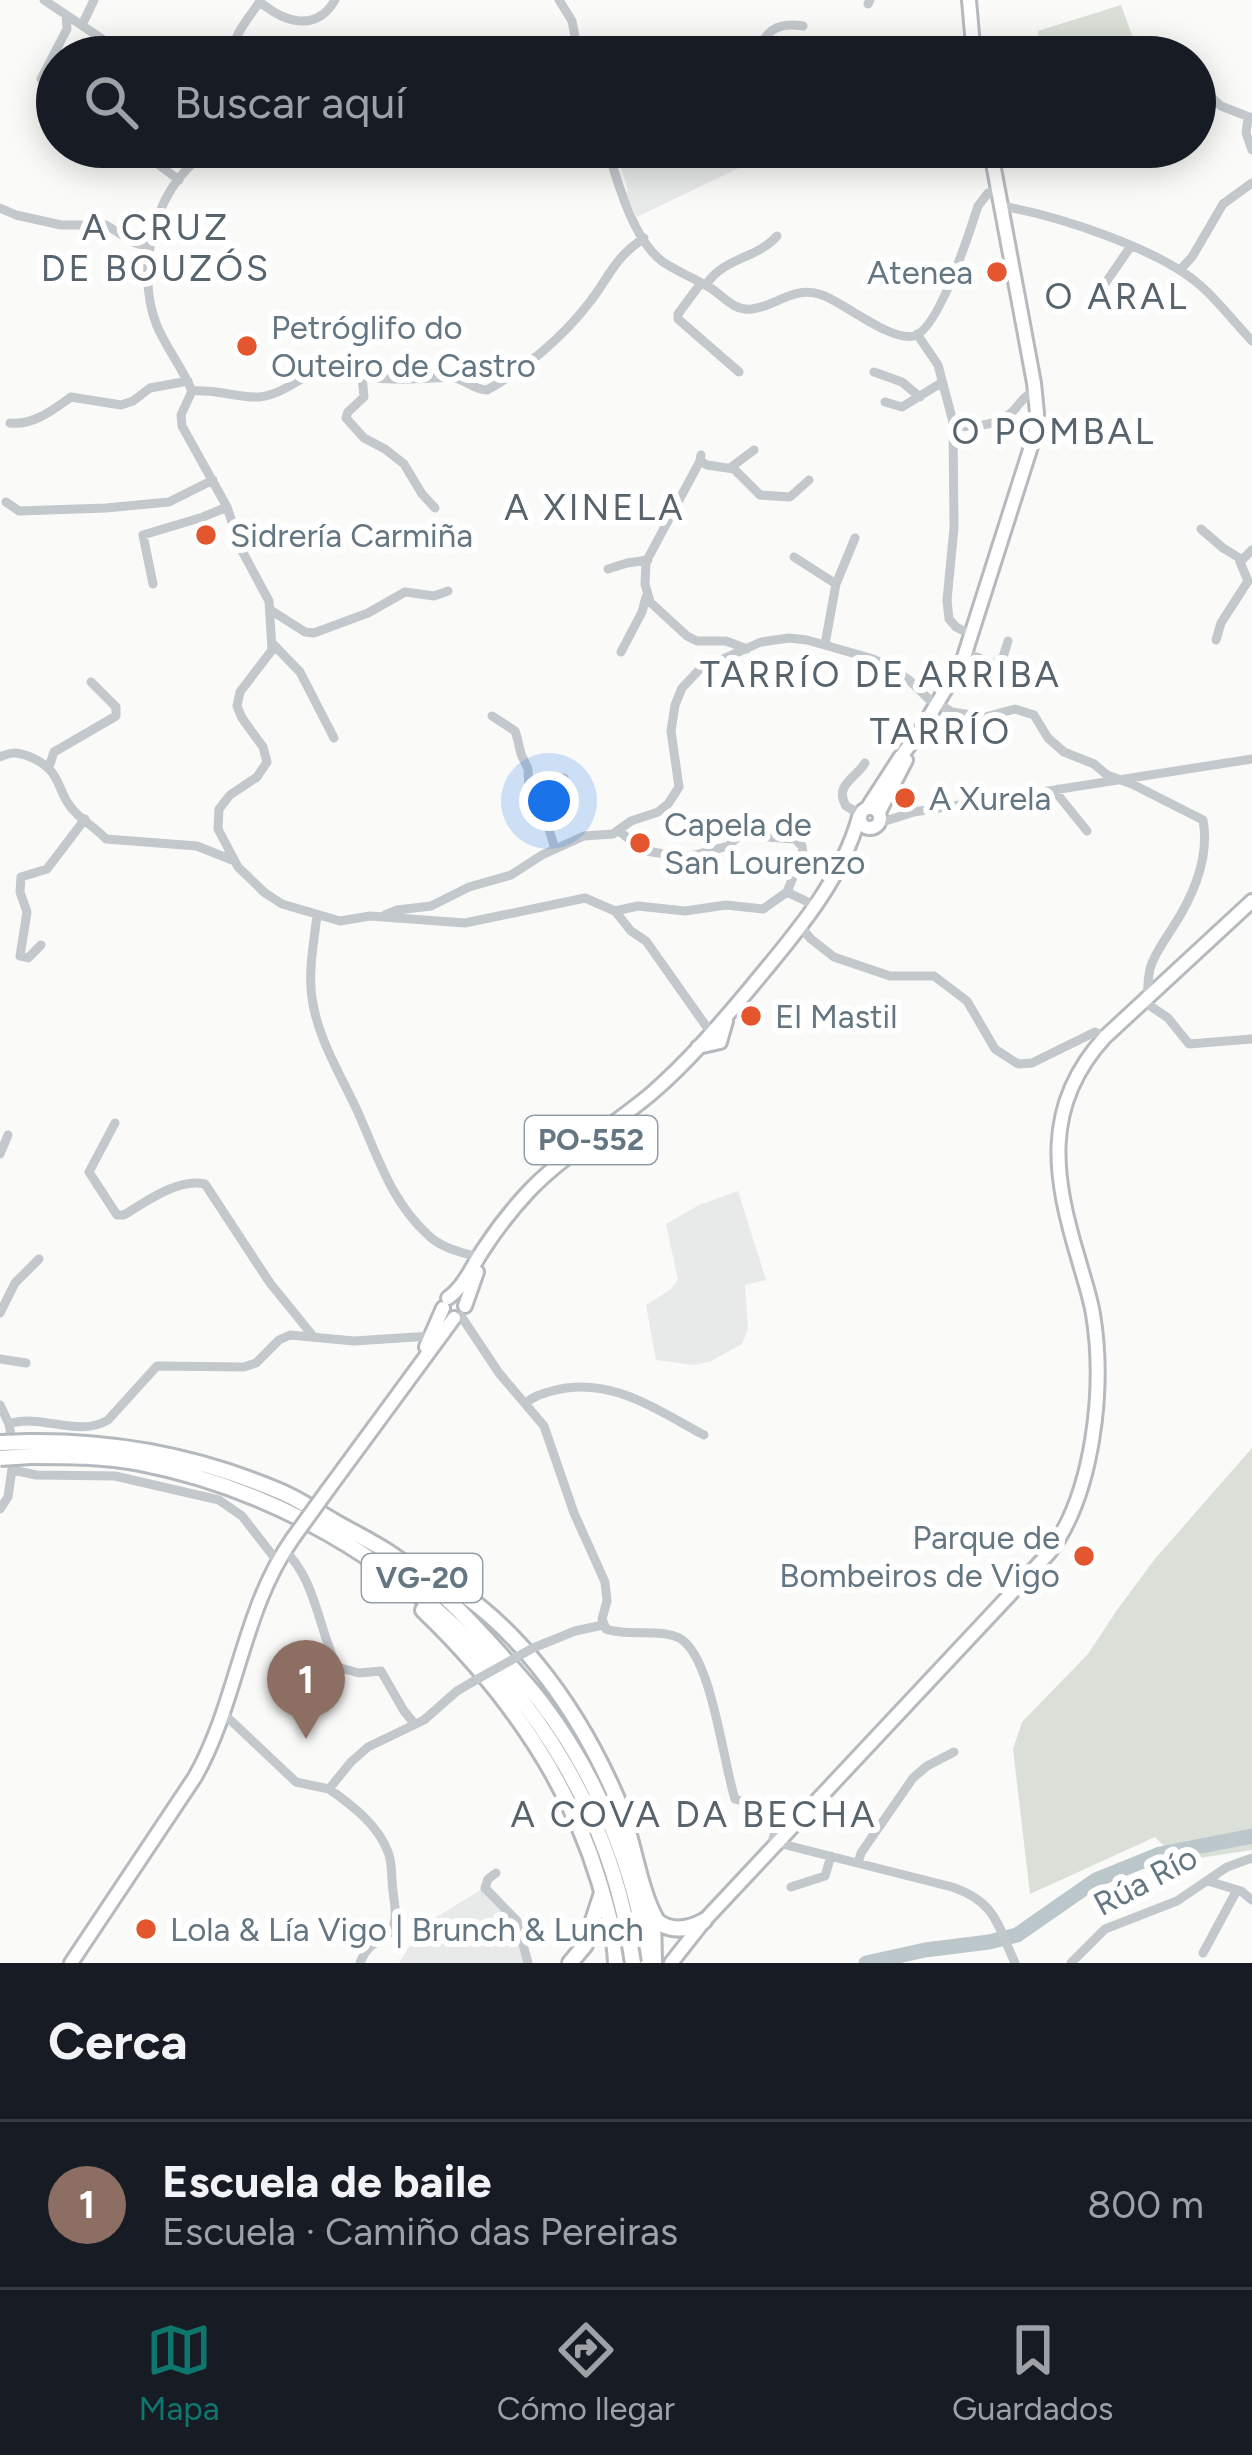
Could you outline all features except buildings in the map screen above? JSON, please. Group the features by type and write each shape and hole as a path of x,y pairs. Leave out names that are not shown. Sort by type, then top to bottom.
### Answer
{"highway":[{"name":"VG-20","path":"7,1434 30,1449 138,1463 264,1501 357,1551 418,1594 464,1634 545,1734 602,1845 621,1902 651,1963"},
{"name":"VG-20","path":"8,1465 30,1449 77,1442 204,1464 282,1492 392,1555 432,1586 477,1628 542,1702 608,1818 630,1881 635,1932 632,1963"},
{"path":"357,1551 448,1634 525,1728 568,1801 590,1852 611,1924 616,1963"},
{"path":"392,1555 446,1580 489,1612 542,1672 581,1729 617,1799 653,1914 651,1963"},
{"path":"569,1963 585,1945 602,1894"},
{"path":"653,1914 673,1929 704,1921"}],"main road":[{"path":"973,0 973,36"},
{"path":"716,1037 728,1014 800,926 888,796 973,635 1037,424 1034,383 994,168"},
{"path":"874,816 899,759 922,730"},
{"path":"670,1963 1049,1553 1064,1530 1081,1482 1097,1378 1080,1265 1058,1175 1058,1135 1075,1079 1105,1037 1252,901"},
{"name":"PO-552","path":"409,1380 428,1336 454,1309 457,1292 478,1257 541,1179 716,1037"},
{"name":"PO-552","path":"71,1963 212,1748 255,1612 280,1556 409,1380 499,1228"},
{"path":"1088,1429 1090,1326"}],"street":[{"path":"44,0 98,36"},
{"path":"82,25 94,0"},
{"path":"237,36 260,1 280,16 303,20 321,16 334,0"},
{"path":"559,0 575,36"},
{"path":"64,36 66,15"},
{"path":"765,36 774,28 802,26"},
{"path":"1216,101 1250,118 1246,133 1252,150"},
{"path":"163,168 179,180"},
{"path":"190,168 163,201 149,247 152,309 190,386 180,419 227,507 241,549 272,611 267,657 238,699 238,711 267,762 257,777 230,795 219,809 218,829 232,860"},
{"path":"613,168 622,199 656,256 732,305 757,308 796,292 814,292 899,334 917,334 944,302 978,206 988,193 998,190"},
{"path":"1180,270 1222,204 1252,183"},
{"path":"1001,206 1131,246 1180,270 1252,341"},
{"path":"0,208 61,225 106,225 149,247"},
{"path":"739,372 678,319 678,314 718,270 762,251 777,236"},
{"path":"10,423 44,416 71,397 122,405 150,388 190,386 259,397 316,371 335,369 399,380 452,377 487,391 544,350 588,304 623,253 644,238"},
{"path":"1102,288 1131,246"},
{"path":"917,334 938,365 953,427 954,528 947,610 951,623 973,635"},
{"path":"874,372 902,382 920,397"},
{"path":"362,376 364,397 346,418 364,438 404,464 435,508"},
{"path":"885,402 902,406 941,383"},
{"path":"953,427 986,426 1012,412 1028,395"},
{"path":"730,468 754,450"},
{"path":"747,649 687,636 650,602 644,576 648,560 700,458 730,468 760,495 790,497 809,480"},
{"path":"6,502 19,511 169,502 213,480"},
{"path":"153,584 142,535 227,507"},
{"path":"1201,529 1241,559"},
{"path":"825,644 836,584 854,538"},
{"path":"1241,559 1252,550"},
{"path":"794,557 836,584"},
{"path":"1216,640 1248,581 1241,559"},
{"path":"608,569 648,560"},
{"path":"272,611 314,633 368,613 405,592 434,596 448,592"},
{"path":"621,652 647,595"},
{"path":"381,917 431,906 469,887 511,875 584,836 619,832 639,816 658,812 679,787 672,716 689,678 712,662 773,639 790,638 825,644 887,665 952,712 985,718 1015,710 1034,715 1048,738 1064,752 1201,818 1204,828 1197,881 1149,970 1145,999 1189,1044 1252,1039"},
{"path":"966,653 994,664 1003,657 1008,641"},
{"path":"272,643 300,672 334,738"},
{"path":"49,767 54,752 116,716 116,707 91,682"},
{"path":"492,716 515,731 529,769 530,807 548,826 555,849"},
{"path":"0,757 16,752 49,767 74,810 106,839 197,846 232,860 273,899 340,921 361,916 474,922 585,898 597,900 646,941 716,1037"},
{"path":"866,763 842,787 841,794 846,806 874,816 1252,759"},
{"path":"548,826 551,812 541,790 564,778"},
{"path":"1058,789 1087,832"},
{"path":"551,812 573,795"},
{"path":"874,816 914,812"},
{"path":"41,945 28,958 20,956 27,920 21,877 47,869 85,818"},
{"path":"615,911 638,907 686,911 726,905 763,909 788,892 803,853 795,839 751,832 713,851 682,857 635,849 619,832"},
{"path":"788,892 814,905"},
{"path":"317,915 310,979 318,1028 381,1168 404,1209 429,1237 478,1257"},
{"path":"800,926 834,957 890,976 934,976 967,1001 995,1049 1018,1064 1032,1063 1095,1032 1105,1037"},
{"path":"115,1123 89,1172 117,1215 163,1192 195,1181 205,1184 278,1294 313,1336"},
{"path":"0,1154 8,1135"},
{"path":"0,1313 15,1283 39,1258"},
{"path":"454,1309 548,1434 574,1513 605,1582 606,1629 673,1636 686,1644 704,1677 738,1801 774,1808 780,1814 773,1839 778,1842 963,1891 986,1904 1014,1961"},
{"path":"0,1405 7,1434 25,1421 99,1425 157,1366 244,1367 256,1364 285,1336 354,1341 428,1336"},
{"path":"0,1359 26,1363"},
{"path":"526,1403 559,1389 596,1386 628,1396 704,1435"},
{"path":"0,1509 8,1497 8,1465 36,1475 115,1476 219,1500 242,1516 280,1556 292,1557 337,1667 359,1673 381,1671 414,1723"},
{"path":"328,1790 368,1747 429,1717 474,1681 533,1648 603,1624"},
{"path":"224,1714 296,1782 328,1790 361,1814 386,1846 391,1862 393,1927 369,1946 360,1963"},
{"path":"858,1863 913,1778 954,1752"},
{"path":"791,1887 825,1876 831,1856"},
{"name":"Rúa Río","path":"1071,1963 1106,1929 1177,1901 1233,1863 1252,1858"},
{"path":"496,1873 485,1888 517,1921 528,1963"},
{"path":"1207,1880 1252,1900"},
{"path":"1203,1953 1237,1890"}],"shaded area":[{"path":"1121,5 1132,36 1038,36 1038,31"},
{"path":"621,168 739,168 637,217"},
{"path":"738,1191 766,1280 745,1285 748,1329 742,1344 694,1365 656,1360 646,1305 678,1280 666,1224"},
{"path":"1252,1448 1252,1850 1179,1861 1155,1837 1030,1894 1013,1749 1022,1722 1088,1654 1154,1560"},
{"path":"482,1889 509,1914 526,1963 399,1963 422,1926"}],"waterway":[{"path":"866,1963 1017,1935 1096,1880 1160,1854 1252,1836"}],"place":[{"name":"Atenea","path":"997,272"},
{"name":"Petróglifo do Outeiro de Castro","path":"247,346"},
{"name":"Sidrería Carmiña","path":"206,535"},
{"name":"A Xurela","path":"905,798"},
{"name":"Capela de San Lourenzo","path":"640,843"},
{"name":"El Mastil","path":"751,1016"},
{"name":"Parque de Bombeiros de Vigo","path":"1084,1556"},
{"name":"Escuela de baile","path":"306,1739"},
{"name":"Lola & Lía Vigo | Brunch & Lunch","path":"146,1929"}],"district":[{"name":"A CRUZ DE BOUZÓS","path":"156,248"},
{"name":"O ARAL","path":"1117,296"},
{"name":"O POMBAL","path":"1054,431"},
{"name":"A XINELA","path":"595,507"},
{"name":"TARRÍO DE ARRIBA","path":"881,674"},
{"name":"TARRÍO","path":"941,731"},
{"name":"A COVA DA BECHA","path":"694,1814"}]}
